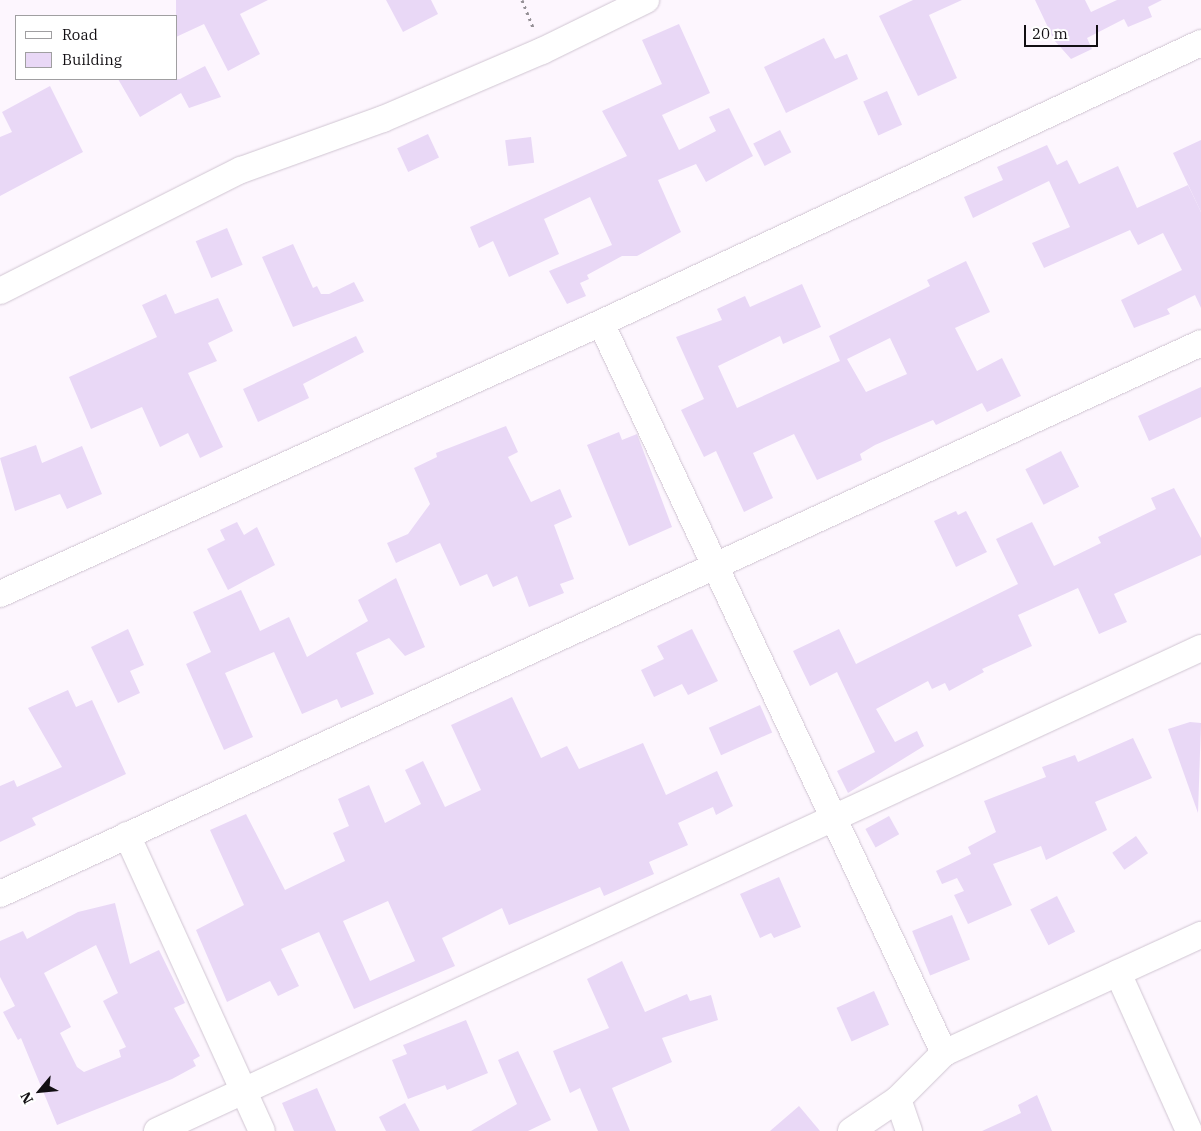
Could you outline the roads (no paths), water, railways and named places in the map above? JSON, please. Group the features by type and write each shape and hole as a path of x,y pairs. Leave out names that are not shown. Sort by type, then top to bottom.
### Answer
{"street":[{"path":"0,291 241,170 383,118 542,51 646,0"},
{"path":"0,594 601,323 1201,43"},
{"path":"601,323 712,565 944,1053"},
{"path":"0,894 712,565 1201,343"},
{"path":"157,1131 833,821 1201,648"},
{"path":"127,835 262,1131"},
{"path":"851,1131 898,1100 944,1053 1201,935"},
{"path":"1118,973 1189,1131"},
{"path":"898,1100 909,1131"}]}
